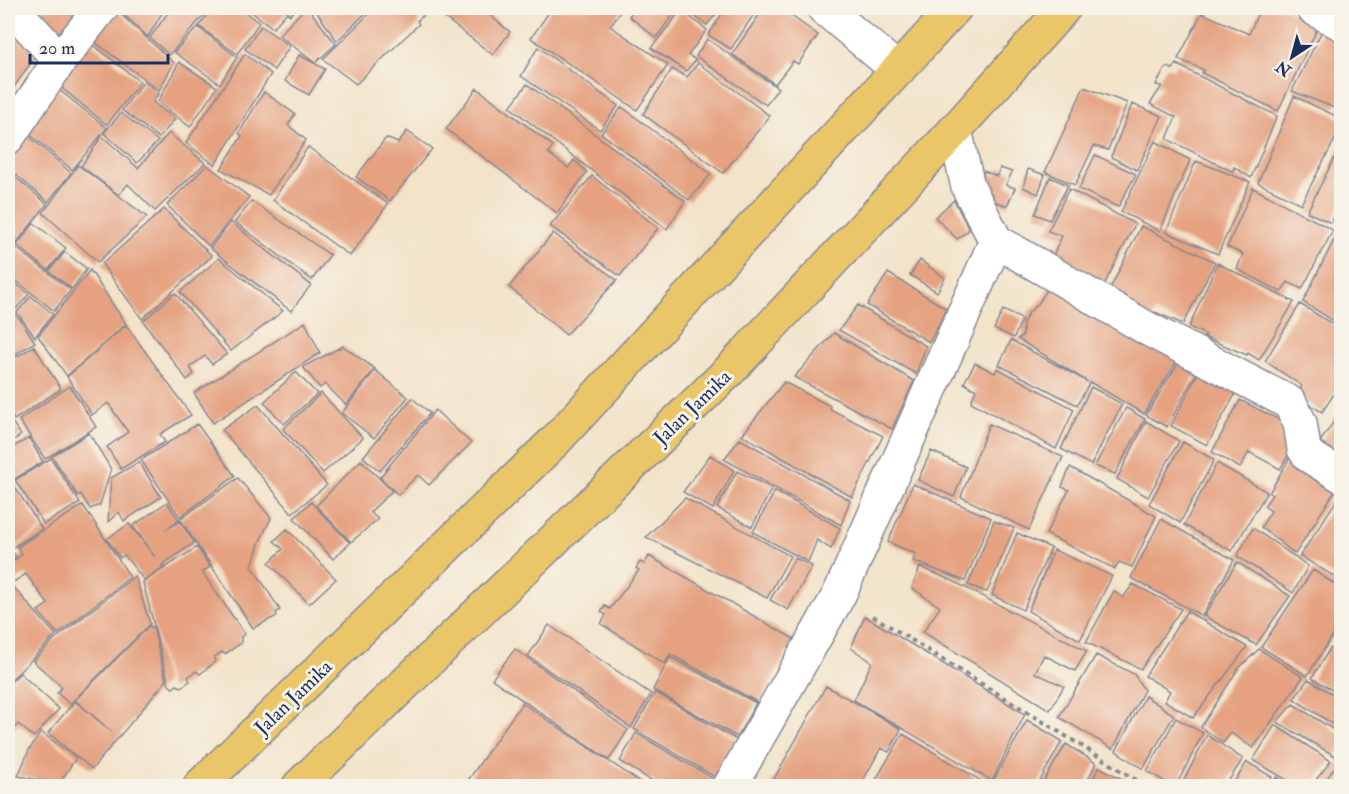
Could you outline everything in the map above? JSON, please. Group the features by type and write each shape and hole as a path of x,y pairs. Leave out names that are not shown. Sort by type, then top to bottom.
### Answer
{"main road":[{"name":"Jalan Jamika","path":"200,786 556,440 955,8"},
{"name":"Jalan Jamika","path":"299,786 729,371 955,130 1064,8"}],"street":[{"path":"12,8 60,60"},
{"path":"8,137 60,60 101,8"},
{"path":"824,8 898,70"},
{"path":"1313,8 1341,24"},
{"path":"955,130 968,187 996,241 1148,329 1290,403 1300,423 1304,449 1309,456 1341,476"},
{"path":"730,786 839,595 996,241"}],"path":[{"path":"839,595 1146,786"}],"building":[{"path":"27,8 90,8 56,45"},
{"path":"114,8 174,63 159,90 91,39"},
{"path":"165,8 148,37 118,9"},
{"path":"171,8 199,8 206,13 169,55 150,38"},
{"path":"212,8 240,8 259,23 237,54 199,26"},
{"path":"246,8 297,8 290,15 287,12 273,28"},
{"path":"305,8 308,8 336,44 315,63 279,35"},
{"path":"314,8 366,8 369,10 337,41"},
{"path":"375,8 432,8 417,21 419,24 356,84 323,59"},
{"path":"432,8 481,8 510,32 493,55"},
{"path":"552,8 623,8 610,26 668,65 637,110 531,38"},
{"path":"636,8 678,8 656,38 629,16"},
{"path":"683,8 721,8 707,25"},
{"path":"726,8 758,8 731,49 708,35"},
{"path":"764,8 780,8 818,35 798,64 793,61 775,84 732,54"},
{"path":"1260,8 1284,8 1319,25 1278,111 1202,73 1204,70 1178,59 1202,13 1249,34"},
{"path":"681,10 707,30 688,55 696,60 686,71 651,48"},
{"path":"1327,21 1342,30 1342,94 1335,108 1292,91"},
{"path":"261,26 290,46 274,70 245,49"},
{"path":"8,27 36,55 8,96"},
{"path":"198,27 237,57 220,84 174,52"},
{"path":"86,39 140,82 107,125 52,80"},
{"path":"707,39 778,88 766,105 696,56"},
{"path":"538,47 618,106 600,130 521,76"},
{"path":"245,54 271,74 215,165 186,143"},
{"path":"299,55 325,69 309,95 285,81"},
{"path":"179,62 217,87 190,127 158,102"},
{"path":"698,63 770,116 723,173 643,114 672,69 687,77"},
{"path":"1176,64 1277,116 1251,178 1234,167 1233,172 1167,139 1176,117 1150,104 1162,86 1156,85 1166,67 1173,69"},
{"path":"144,81 159,93 153,102 175,119 159,138 122,110"},
{"path":"49,82 107,128 72,170 18,124"},
{"path":"527,84 685,201 667,229 510,107"},
{"path":"1084,87 1127,103 1108,150 1094,146 1075,185 1045,172"},
{"path":"477,88 553,146 548,153 568,168 574,160 587,172 557,213 446,129"},
{"path":"264,92 295,114 288,125 306,140 269,195 221,169 242,136 239,133"},
{"path":"1294,96 1342,119 1342,126 1301,204 1258,183"},
{"path":"1132,104 1162,116 1137,170 1111,157"},
{"path":"622,107 711,174 689,200 601,133"},
{"path":"121,113 158,141 137,163 104,133"},
{"path":"21,129 71,173 48,202 8,168 8,144"},
{"path":"407,131 432,149 390,201 356,177 386,138 398,143"},
{"path":"169,133 205,163 155,211 128,184 119,195 81,166 102,136 138,168"},
{"path":"1155,141 1190,160 1160,231 1121,212"},
{"path":"1342,143 1342,201 1331,223 1307,212"},
{"path":"308,147 388,204 350,256 273,200"},
{"path":"1095,155 1136,174 1118,207 1079,189"},
{"path":"1196,161 1250,182 1218,254 1166,232"},
{"path":"78,165 147,217 98,262 43,213"},
{"path":"207,165 249,197 209,246 167,205"},
{"path":"1000,168 1012,172 1006,185 1015,188 1007,206 991,200 992,194 978,188 984,171 997,176"},
{"path":"1028,169 1045,175 1038,194 1023,187"},
{"path":"8,171 47,204 8,254"},
{"path":"592,176 658,228 620,276 550,226"},
{"path":"1050,177 1068,185 1050,220 1035,214"},
{"path":"1253,188 1333,230 1302,289 1288,282 1281,292 1237,269 1243,254 1227,247"},
{"path":"1069,189 1135,224 1099,295 1048,266 1062,236 1048,231"},
{"path":"954,200 969,230 957,239 935,217"},
{"path":"252,201 330,255 312,280 235,222"},
{"path":"164,209 212,256 142,319 102,264"},
{"path":"231,222 311,285 291,311 210,248"},
{"path":"34,223 66,248 48,270 17,245"},
{"path":"1141,226 1215,262 1183,324 1155,312 1150,322 1106,297"},
{"path":"1338,232 1342,233 1342,326 1303,302"},
{"path":"553,233 617,280 566,335 509,287"},
{"path":"17,248 71,290 54,311 8,274 8,259"},
{"path":"65,252 87,269 72,289 49,271"},
{"path":"219,258 283,311 231,351 180,292"},
{"path":"920,260 945,278 937,292 910,275"},
{"path":"1217,263 1294,302 1259,360 1248,353 1247,355 1204,337 1206,335 1189,327"},
{"path":"90,270 126,324 67,376 38,336"},
{"path":"888,273 947,309 929,342 867,305"},
{"path":"8,277 29,294 14,311 8,305"},
{"path":"1050,285 1180,356 1144,414 1090,382 1077,405 999,365 1011,340 1088,382 1018,339 1023,335 1023,323 1029,312 1038,304"},
{"path":"175,293 227,354 212,364 205,356 190,367 194,374 187,380 143,321"},
{"path":"31,296 53,314 35,337 17,312"},
{"path":"1300,304 1342,330 1342,382 1322,412 1296,396 1302,386 1265,361"},
{"path":"858,305 926,346 916,374 839,330"},
{"path":"8,308 20,319 35,342 8,359"},
{"path":"1003,310 1022,319 1014,338 994,329"},
{"path":"305,322 320,353 213,423 194,393"},
{"path":"126,325 191,415 160,434 165,442 121,469 107,447 128,432 108,403 92,415 67,377"},
{"path":"834,333 914,381 892,429 794,377"},
{"path":"34,346 61,389 14,420 8,410 8,362"},
{"path":"343,346 375,369 346,405 325,384 320,388 303,367"},
{"path":"1182,357 1199,368 1167,427 1146,415"},
{"path":"1205,360 1242,382 1207,445 1171,426"},
{"path":"975,363 995,373 997,368 1074,409 1056,449 971,402 976,390 964,383"},
{"path":"375,370 408,397 374,438 342,413"},
{"path":"296,372 317,394 284,424 264,402"},
{"path":"784,382 883,436 852,497 742,435"},
{"path":"70,386 96,427 45,459 19,420"},
{"path":"1091,387 1122,404 1091,465 1061,449"},
{"path":"321,393 363,438 323,473 283,429"},
{"path":"412,398 430,413 380,471 363,457"},
{"path":"1240,400 1303,432 1280,469 1249,452 1240,468 1212,452"},
{"path":"258,405 327,485 292,513 222,430"},
{"path":"1126,408 1145,419 1115,474 1095,466"},
{"path":"1342,409 1342,456 1320,442"},
{"path":"435,410 471,443 429,485 418,475 398,495 380,477"},
{"path":"8,416 21,435 8,444"},
{"path":"1146,421 1179,441 1148,497 1117,479"},
{"path":"197,424 235,476 180,517 141,460"},
{"path":"989,424 1063,457 1029,530 961,497"},
{"path":"89,433 111,469 100,505 90,509 81,494 78,496 52,456"},
{"path":"29,438 43,462 11,481 42,529 12,548 8,542 8,450"},
{"path":"740,439 850,500 841,525 724,459"},
{"path":"1183,442 1214,460 1180,523 1149,504"},
{"path":"931,451 966,467 954,497 918,480"},
{"path":"1293,452 1340,483 1295,554 1261,527 1271,511 1264,506 1272,495 1269,493"},
{"path":"710,455 734,470 713,509 683,492"},
{"path":"51,458 80,503 44,524 15,480"},
{"path":"361,460 392,491 370,512 378,519 351,542 316,506"},
{"path":"139,462 161,497 124,521 119,512 108,522 111,478"},
{"path":"1217,463 1267,492 1232,551 1184,525"},
{"path":"1070,467 1156,516 1132,567 1119,562 1115,569 1046,534 1069,490 1062,487"},
{"path":"737,471 772,488 752,527 717,508"},
{"path":"238,478 271,518 252,566 280,610 276,613 277,616 253,628 180,519"},
{"path":"913,484 991,518 965,581 913,561 916,554 888,542"},
{"path":"775,491 840,528 831,549 817,540 808,562 753,532"},
{"path":"1342,492 1342,581 1300,556"},
{"path":"685,498 790,556 767,598 646,537"},
{"path":"167,502 179,520 165,530 180,521 194,543 144,580 124,555 120,558 107,539 129,524 155,557 133,526"},
{"path":"311,502 350,543 333,559 294,518"},
{"path":"83,505 130,577 58,634 38,611 48,604 26,574 12,583 8,578 8,566 22,554 17,547"},
{"path":"1161,519 1234,560 1202,616 1131,578"},
{"path":"994,521 1014,528 987,592 968,585"},
{"path":"1253,528 1308,566 1293,593 1237,556"},
{"path":"287,529 336,579 309,604 269,563 283,549 274,541"},
{"path":"1017,533 1051,548 1023,610 992,595"},
{"path":"8,545 16,557 8,564"},
{"path":"197,547 210,567 202,572 245,634 241,637 241,643 225,654 222,652 214,657 215,662 200,674 196,671 188,677 190,681 181,687 177,685 173,688 169,685 143,582"},
{"path":"1054,550 1112,576 1080,640 1028,611"},
{"path":"649,556 794,639 759,703 670,654 665,664 601,624 606,615 601,612 605,606 610,609 639,570 636,568 640,562 644,564"},
{"path":"795,558 812,566 788,610 770,600"},
{"path":"1237,562 1290,596 1256,645 1204,616"},
{"path":"920,567 953,581 1087,651 1075,671 1044,655 1035,673 1064,686 1050,710 923,632 940,607 912,588"},
{"path":"1313,570 1342,589 1342,621 1307,676 1261,647"},
{"path":"135,576 150,624 70,704 57,693 62,687 33,661 55,639"},
{"path":"8,581 56,635 8,683"},
{"path":"1133,584 1181,609 1141,669 1086,642 1114,591 1123,598"},
{"path":"1187,611 1247,647 1193,718 1165,701 1170,691 1145,676"},
{"path":"865,616 1025,714 992,781 854,700 872,662 851,648"},
{"path":"549,625 651,694 631,728 528,656"},
{"path":"149,626 153,628 166,681 92,769 48,733 75,701 112,732 75,700"},
{"path":"1342,631 1342,649 1333,644"},
{"path":"1330,648 1342,656 1342,696 1312,678"},
{"path":"515,649 628,730 609,760 492,679"},
{"path":"1259,649 1303,677 1253,748 1231,733 1223,743 1201,727 1238,669"},
{"path":"1096,655 1134,674 1144,690 1113,749 1059,717"},
{"path":"670,657 756,703 737,737 653,690"},
{"path":"20,673 59,709 34,737 18,724 8,735 8,684"},
{"path":"1308,679 1342,700 1342,730 1294,699"},
{"path":"826,686 901,729 889,752 881,748 860,786 770,786"},
{"path":"655,692 737,740 715,777 634,729"},
{"path":"1145,696 1174,715 1143,769 1116,751"},
{"path":"522,703 646,786 464,786"},
{"path":"1293,704 1342,735 1342,748 1335,756 1277,722"},
{"path":"1176,718 1203,733 1176,786 1172,786 1147,771"},
{"path":"1027,720 1062,741 1037,786 1001,786 993,782"},
{"path":"1275,725 1331,761 1311,786 1297,786 1253,760"},
{"path":"41,732 76,758 59,784 18,776 29,750"},
{"path":"636,733 714,779 709,786 660,786 620,761"},
{"path":"903,734 990,786 872,786"},
{"path":"1207,735 1243,759 1225,786 1181,786"},
{"path":"1066,744 1096,763 1085,786 1041,786"},
{"path":"1340,759 1342,760 1342,786 1322,786"},
{"path":"1247,762 1272,777 1266,786 1232,786"},
{"path":"1099,767 1130,783 1128,786 1089,786"},
{"path":"1277,777 1292,786 1270,786"}]}
